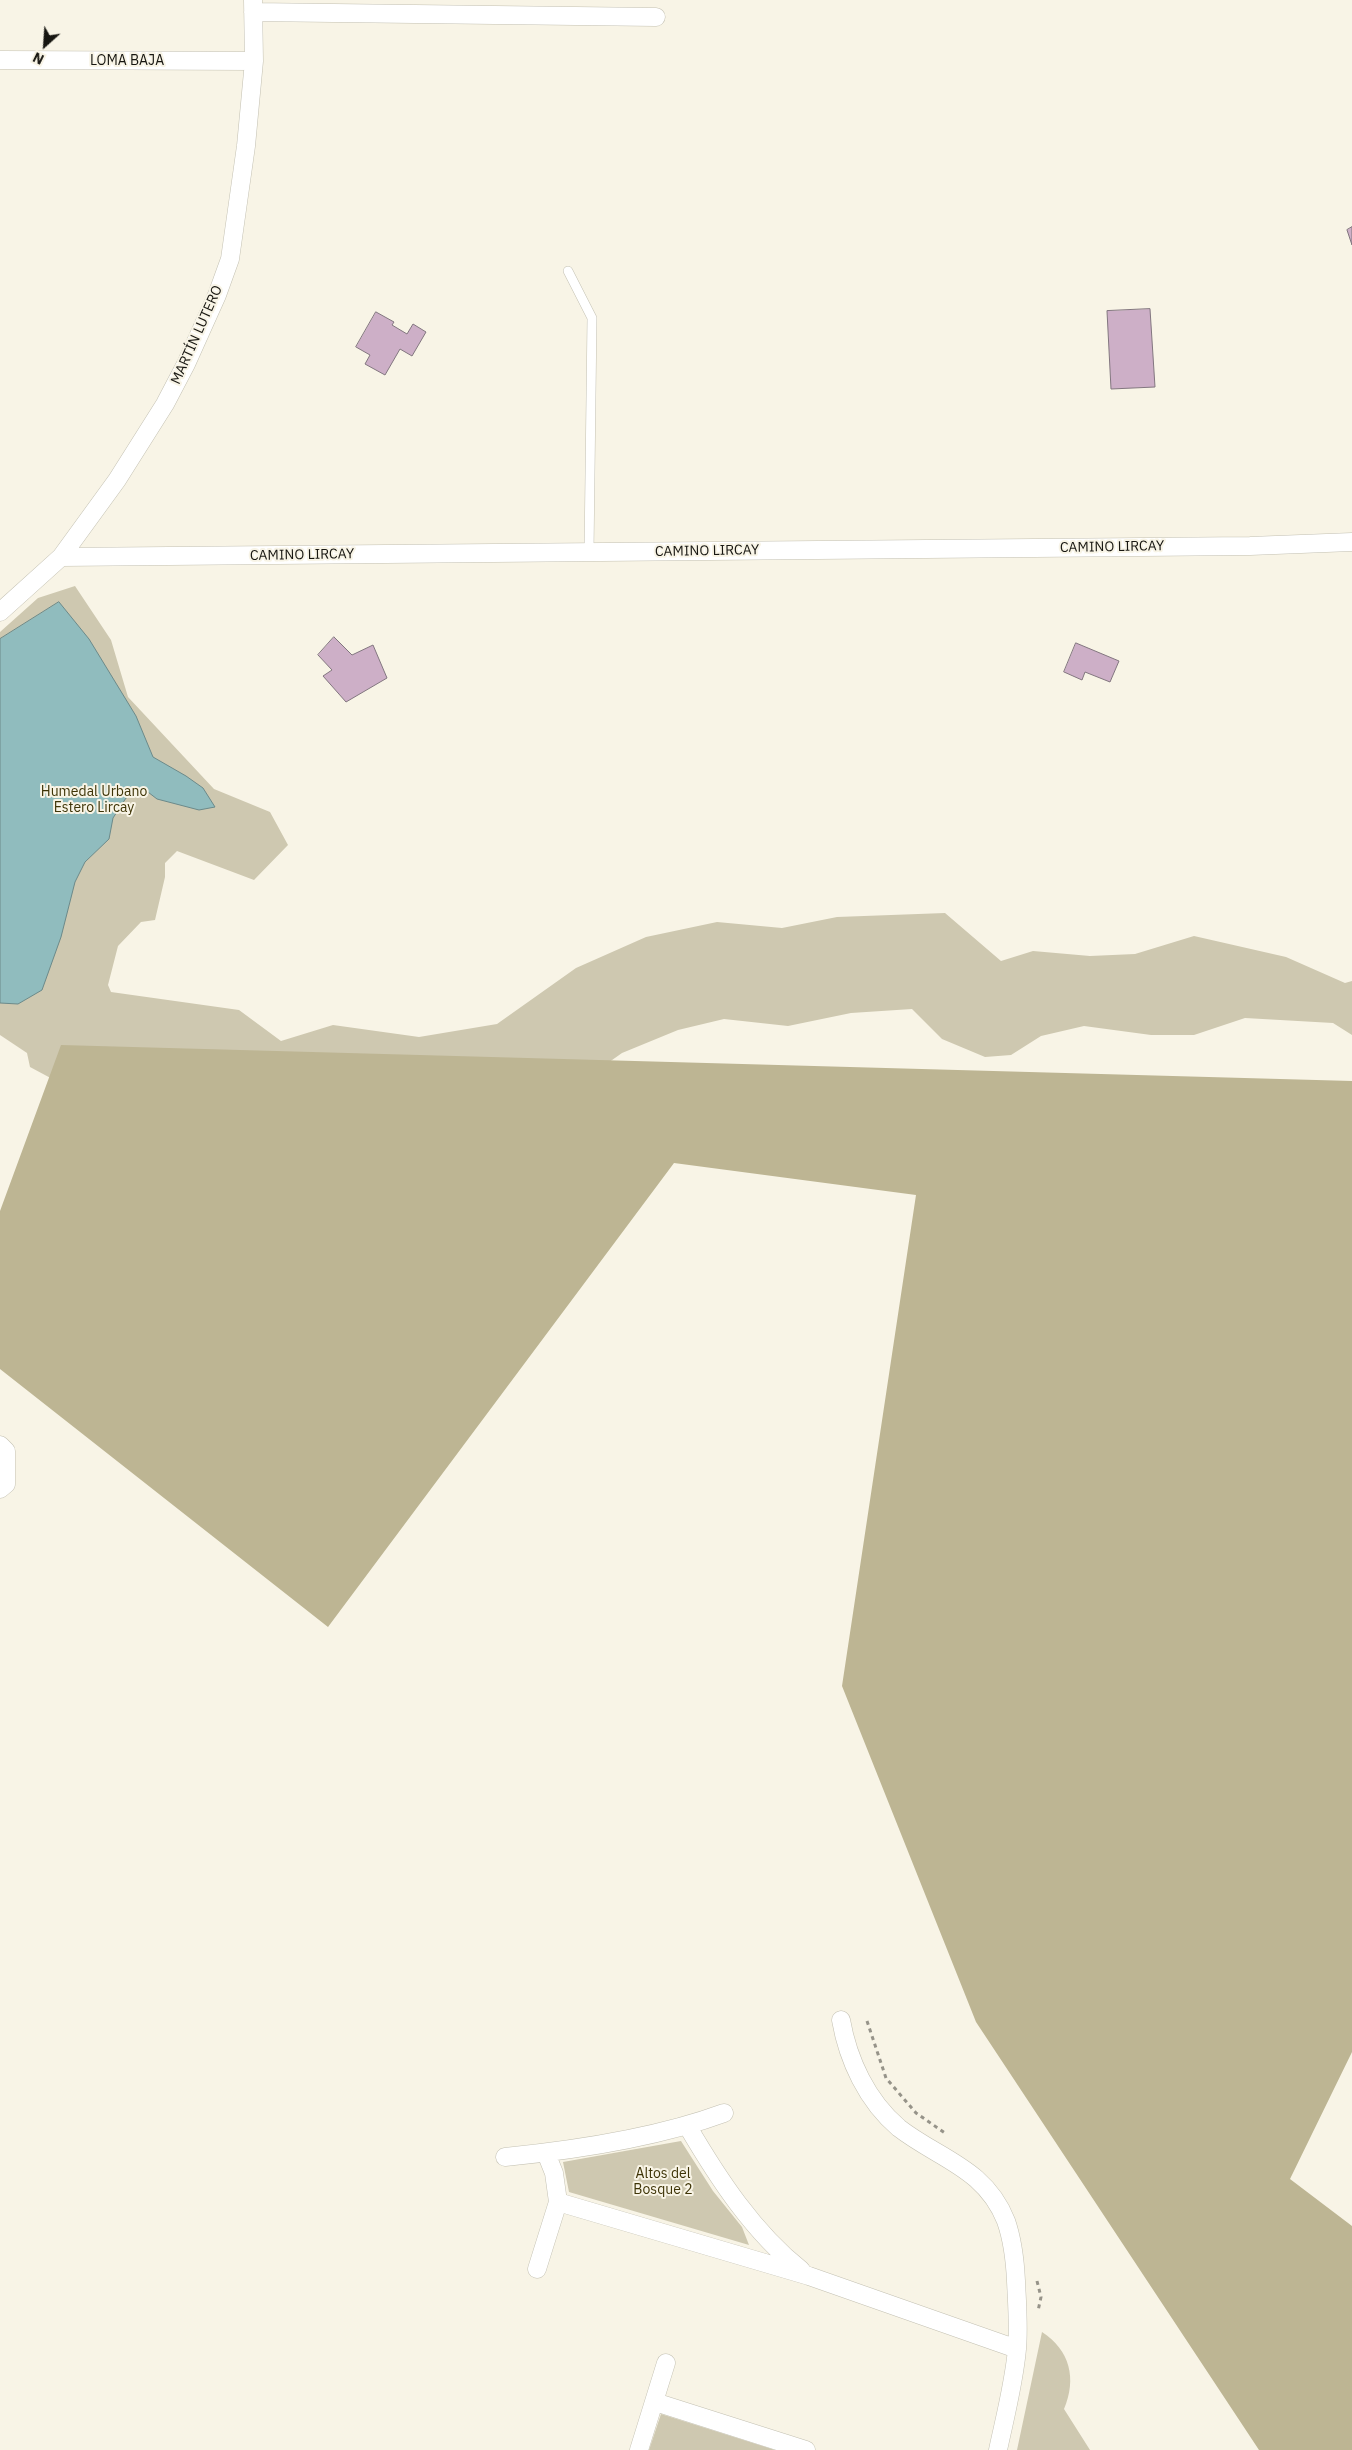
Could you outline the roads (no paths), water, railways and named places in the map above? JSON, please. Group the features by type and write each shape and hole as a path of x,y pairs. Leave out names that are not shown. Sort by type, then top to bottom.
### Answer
{"street":[{"path":"253,6 656,17"},
{"name":"MARTÍN LUTERO","path":"0,612 61,557 118,480 147,435 186,364 217,295 231,250 246,146 254,61 253,6"},
{"name":"LOMA BAJA","path":"0,60 254,61"},
{"name":"CAMINO LIRCAY","path":"61,557 1250,546 1352,542"},
{"path":"0,1445 6,1451 6,1484 0,1489"},
{"path":"841,2020 844,2038 856,2072 877,2105 899,2128 963,2167 986,2188 1006,2220 1015,2251 1017,2349 998,2450"},
{"path":"505,2157 546,2153 688,2126 724,2113"},
{"path":"688,2126 724,2183 751,2219 779,2252 809,2276"},
{"path":"537,2269 558,2202 554,2173 546,2153"},
{"path":"558,2202 809,2276 1017,2349"},
{"path":"639,2450 666,2363"},
{"path":"655,2402 806,2450"}],"lane":[{"path":"568,271 592,318 589,552"}],"water":[{"path":"59,602 89,639 136,716 153,757 203,788 215,807 199,810 157,799 144,789 126,798 113,818 109,839 85,862 75,882 61,937 42,990 18,1004 0,1003 0,639"}],"park label":[{"name":"Humedal Urbano Estero Lircay","path":"94,800"},
{"name":"Altos del Bosque 2","path":"663,2182"}]}
